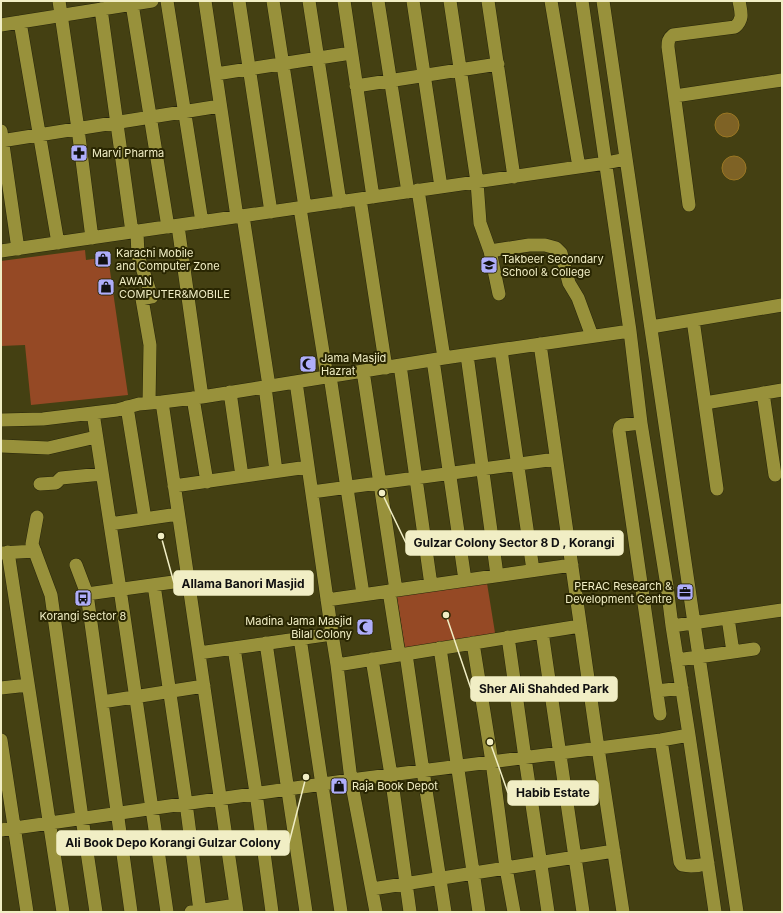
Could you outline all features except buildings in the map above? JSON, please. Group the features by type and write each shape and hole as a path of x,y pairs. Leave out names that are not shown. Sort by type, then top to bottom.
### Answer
{"street":[{"path":"59,1 92,238"},
{"path":"1,25 152,1"},
{"path":"167,1 202,222"},
{"path":"205,1 220,106 240,217 267,386 276,471"},
{"path":"239,1 271,212"},
{"path":"273,1 302,208 363,594"},
{"path":"309,1 340,202"},
{"path":"344,1 373,197"},
{"path":"378,1 390,80 413,191 438,359 449,473 464,580"},
{"path":"413,1 441,187"},
{"path":"450,1 477,182 480,223 490,251 499,294"},
{"path":"488,1 514,176"},
{"path":"551,1 579,167"},
{"path":"582,1 630,331 634,424 667,586 677,660 660,714"},
{"path":"603,1 737,912"},
{"path":"689,205 668,42 673,36 735,27 741,21 742,16 739,1"},
{"path":"132,4 150,117 173,226 197,397 207,482"},
{"path":"101,9 138,256 152,297 142,299 150,345 156,403 174,486 237,908 196,911 186,803 154,585"},
{"path":"20,22 58,243"},
{"path":"216,74 351,53"},
{"path":"356,86 498,64"},
{"path":"674,96 782,80"},
{"path":"18,249 1,138 40,135 220,106"},
{"path":"1,252 626,159"},
{"path":"360,199 386,368"},
{"path":"490,251 529,245 545,245 556,248 562,253 569,283 578,298 592,336"},
{"path":"651,327 782,305"},
{"path":"693,320 717,489"},
{"path":"1,420 43,419 117,410 139,404 197,397 438,359 630,331"},
{"path":"540,344 623,912"},
{"path":"501,350 533,570"},
{"path":"467,355 497,576"},
{"path":"400,365 431,585"},
{"path":"363,371 380,482 393,590 445,912"},
{"path":"296,382 337,665 351,780 376,912"},
{"path":"705,403 782,390"},
{"path":"230,392 242,476"},
{"path":"763,393 775,475"},
{"path":"127,407 145,519"},
{"path":"93,413 167,912"},
{"path":"634,424 620,428 619,431 668,690 675,737 706,864 715,912"},
{"path":"1,446 48,448 96,436"},
{"path":"312,492 556,459"},
{"path":"174,486 308,467"},
{"path":"40,484 56,483 61,478 102,474"},
{"path":"110,524 178,514"},
{"path":"36,517 32,544 51,595 96,912"},
{"path":"35,551 5,553 28,685 63,912"},
{"path":"76,565 87,594 131,912"},
{"path":"327,600 572,565"},
{"path":"87,594 188,580"},
{"path":"672,626 782,610"},
{"path":"728,618 733,652"},
{"path":"337,665 580,626"},
{"path":"542,632 583,912"},
{"path":"199,653 332,634"},
{"path":"508,637 548,912"},
{"path":"300,638 341,912"},
{"path":"266,643 306,912"},
{"path":"473,643 492,762 506,868 514,912"},
{"path":"234,648 272,912"},
{"path":"440,648 479,912"},
{"path":"677,660 754,649"},
{"path":"372,659 391,775 410,912"},
{"path":"1,688 28,685"},
{"path":"102,702 204,686"},
{"path":"7,829 256,793 675,737"},
{"path":"675,737 680,862 682,865 691,866 706,864"},
{"path":"1,740 7,829 27,912"},
{"path":"372,889 614,852"}],"shaded area":[{"path":"85,250 86,260 108,257 128,395 31,405 25,345 1,346 1,261"},
{"path":"486,577 496,639 406,654 396,590"}],"place":[{"name":"Marvi Pharma","path":"79,153"},
{"name":"Karachi Mobile and Computer Zone","path":"103,259"},
{"name":"Takbeer Secondary School & College","path":"489,265"},
{"name":"AWAN COMPUTER&MOBILE","path":"106,287"},
{"name":"Jama Masjid Hazrat","path":"308,364"},
{"name":"Gulzar Colony Sector 8 D , Korangi","path":"382,493"},
{"name":"Allama Banori Masjid","path":"161,536"},
{"name":"PERAC Research & Development Centre","path":"685,592"},
{"name":"Korangi Sector 8","path":"83,598"},
{"name":"Sher Ali Shahded Park","path":"446,615"},
{"name":"Madina Jama Masjid Bilal Colony","path":"365,627"},
{"name":"Habib Estate","path":"490,742"},
{"name":"Ali Book Depo Korangi Gulzar Colony","path":"306,777"},
{"name":"Raja Book Depot","path":"339,786"}]}
